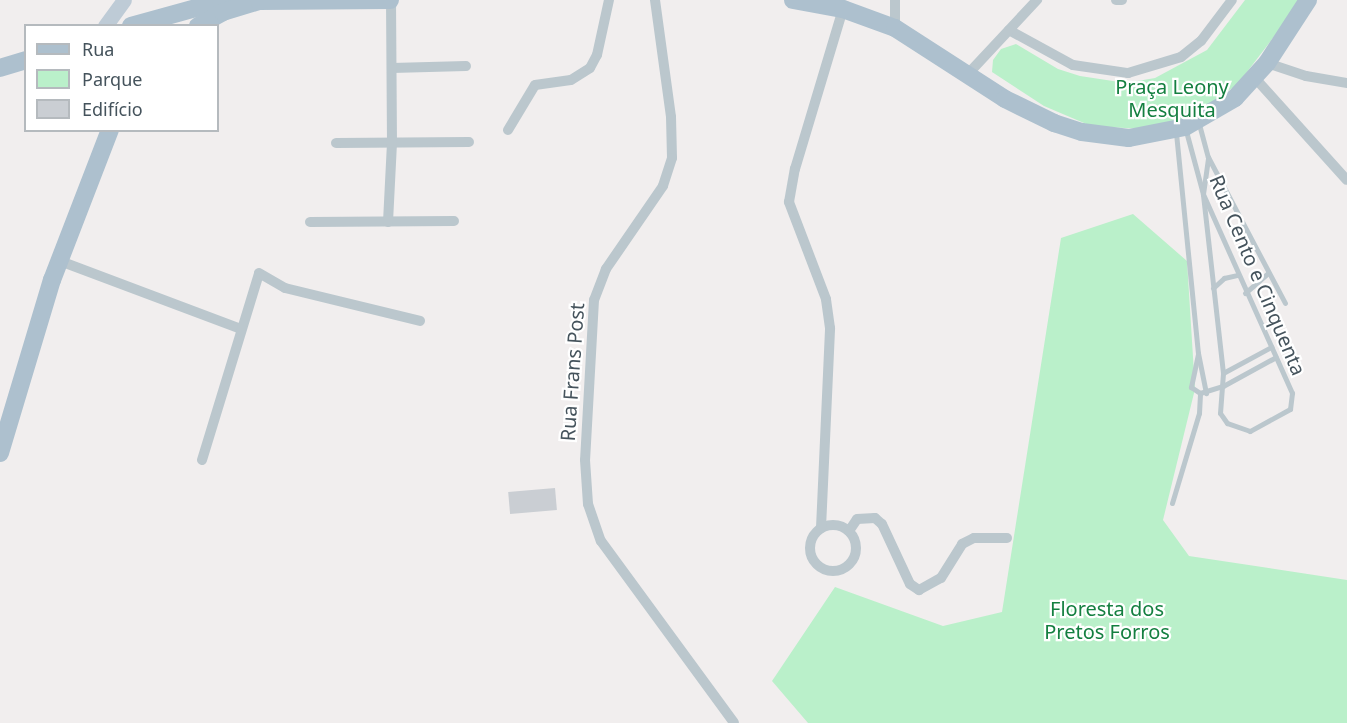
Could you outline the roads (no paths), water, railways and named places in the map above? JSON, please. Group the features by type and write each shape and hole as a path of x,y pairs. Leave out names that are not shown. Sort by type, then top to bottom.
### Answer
{"main road":[{"path":"138,24 217,1 390,0"},
{"path":"793,0 843,9 895,28 1022,108 1082,132 1129,138 1186,126 1235,98 1267,63 1308,0"},
{"path":"202,24 224,12 267,1"},
{"path":"0,68 24,61"},
{"path":"0,453 60,261 109,132"}],"street":[{"path":"106,24 124,0"},
{"path":"388,222 392,143 390,0"},
{"path":"508,130 535,85 571,80 590,68 597,55 609,0"},
{"name":"Rua Frans Post","path":"655,0 671,117 672,158 663,186 606,269 594,300 585,460 586,493 601,541 734,723"},
{"path":"895,0 895,28"},
{"path":"967,75 1037,0"},
{"path":"1116,0 1122,0"},
{"path":"1009,30 1073,65 1128,73 1181,57 1201,41 1232,0"},
{"path":"821,528 829,320 826,299 789,202 795,169 843,9"},
{"path":"1267,63 1306,76 1347,83"},
{"path":"392,68 466,66"},
{"path":"1255,78 1347,180"},
{"path":"336,142 469,142"},
{"path":"310,222 454,221"},
{"path":"60,261 241,329"},
{"path":"202,460 259,273 285,288 420,321"},
{"path":"849,531 857,519 875,518 882,524 910,584 919,590 941,579 962,544 974,538 1007,538"},
{"path":"836,525 849,531 856,543 854,558 844,568 830,572 817,565 810,553 812,538 821,528 836,525"}],"lane":[{"path":"1186,126 1208,157 1285,303"},
{"path":"1172,503 1203,393 1198,354 1186,126"},
{"name":"Rua Cento e Cinquenta","path":"1186,126 1203,194 1245,293 1276,357 1293,401 1290,409 1255,429 1245,430 1227,423 1220,413 1223,386"},
{"path":"1208,157 1203,194 1223,386"},
{"path":"1245,293 1268,273"},
{"path":"1214,288 1224,278 1237,275"},
{"path":"1223,373 1271,347"},
{"path":"1198,354 1191,387 1203,393 1223,386 1276,357"}],"park label":[{"name":"Praça Leony Mesquita","path":"1172,98"},
{"name":"Floresta dos Pretos Forros","path":"1107,620"}]}
